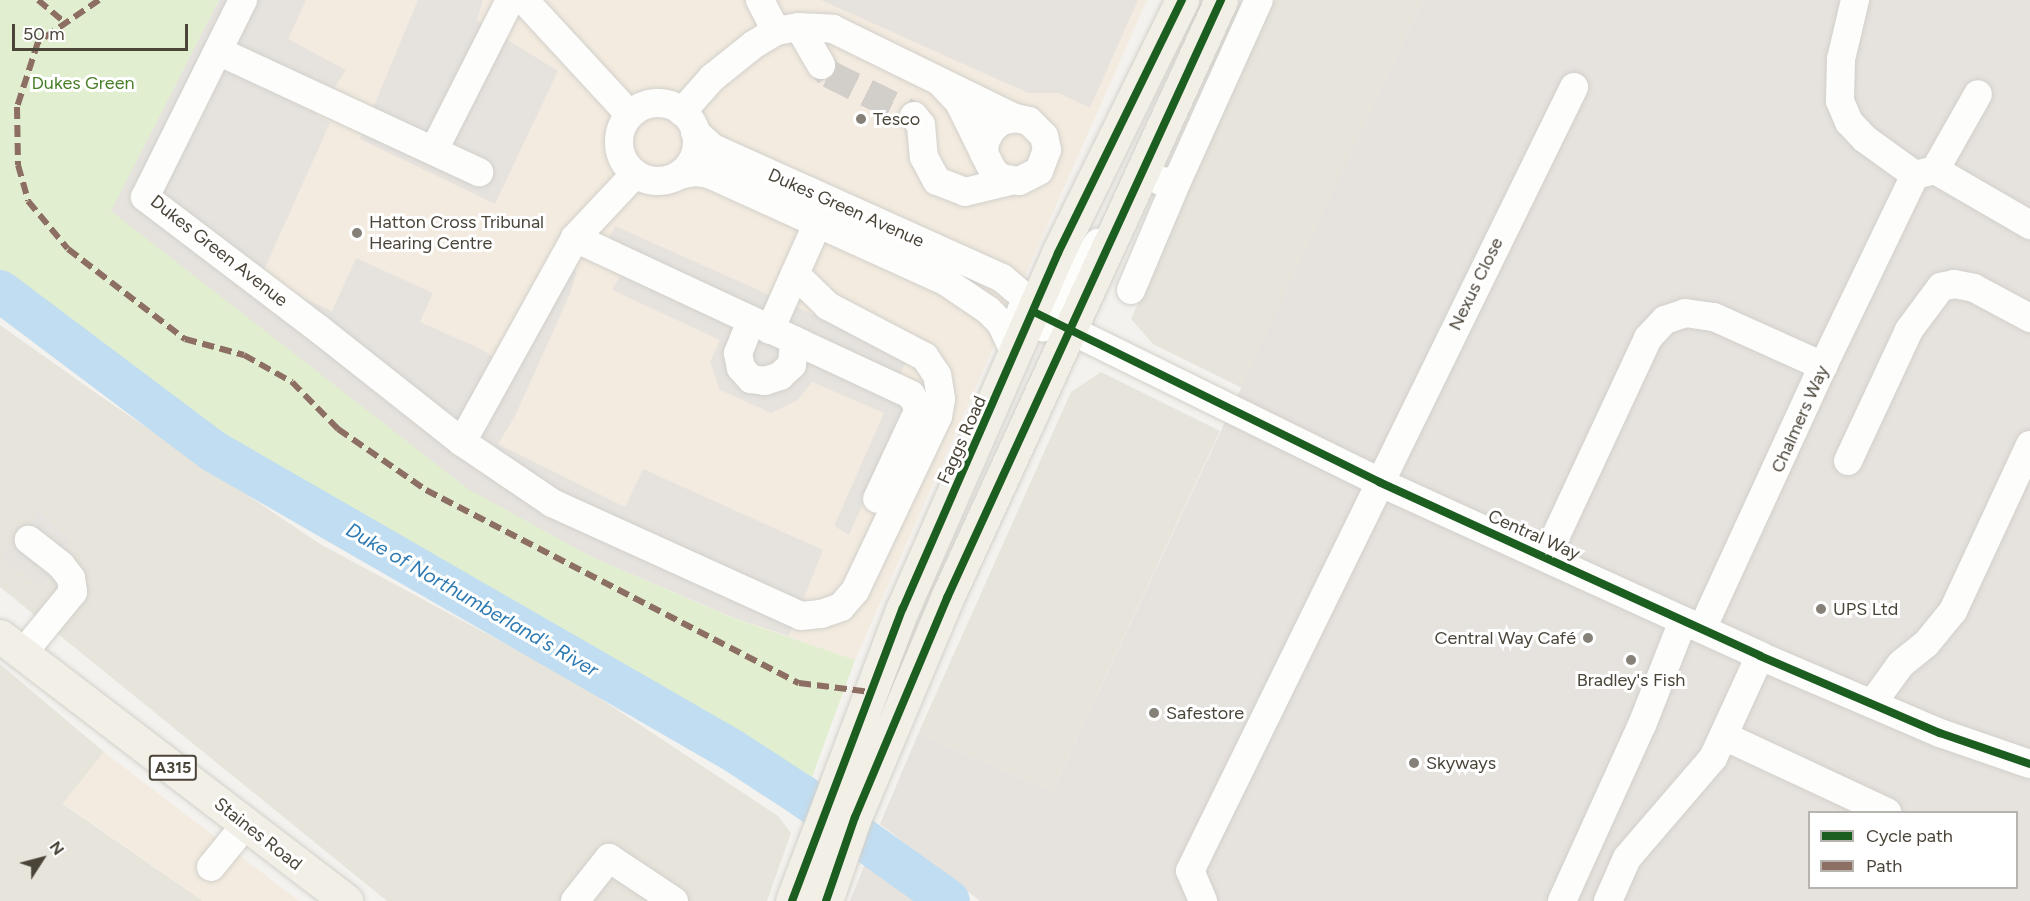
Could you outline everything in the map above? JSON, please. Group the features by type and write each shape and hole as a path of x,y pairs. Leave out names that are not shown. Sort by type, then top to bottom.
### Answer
{"main road":[{"name":"Faggs Road","path":"826,901 855,817 900,708 1051,374 1051,327 1058,253 1182,0"},
{"name":"Faggs Road","path":"792,901 903,608 1016,355 1051,327 1136,182 1221,0"},
{"path":"962,478 1009,408 1051,327"},
{"name":"Staines Road","path":"11,645 346,901"}],"street":[{"name":"Dukes Green Avenue","path":"243,0 146,197 462,441 552,503 801,616 821,614 841,607 855,591 938,416 941,399 937,375 925,357 828,306 795,274"},
{"path":"434,150 510,0"},
{"path":"524,0 630,115"},
{"path":"759,0 821,65"},
{"path":"1131,290 1178,179 1260,0"},
{"path":"1855,0 1841,59 1840,101 1849,122 1865,139 2030,225"},
{"path":"688,122 712,78 753,45 788,29 833,29 1015,118 1029,121 1039,128 1047,150 1039,171 1025,180 1010,181 965,192 937,181 924,157 921,125 914,116"},
{"path":"218,51 479,172"},
{"path":"937,78 959,102 993,171 1010,181"},
{"name":"Nexus Close","path":"1203,901 1190,871 1306,638 1378,482 1574,87"},
{"name":"Chalmers Way","path":"1562,901 1642,725 1823,366 1897,208 1925,172 1978,94"},
{"path":"650,104 672,106 688,122 696,141 693,159 679,175 656,181 635,174 625,164 620,152 619,139 622,126 630,115 650,104"},
{"path":"984,153 985,142 991,130 1001,121 1015,118"},
{"name":"Dukes Green Avenue","path":"688,122 713,148 1002,278"},
{"name":"Dukes Green Avenue","path":"679,175 695,172 710,174 1051,327"},
{"path":"462,441 575,238 635,174"},
{"path":"1136,182 1168,183 1178,179"},
{"path":"771,330 818,222"},
{"path":"575,238 771,330 891,383 911,395 919,409 863,530"},
{"name":"Faggs Road","path":"1002,278 1019,278 1036,271 1058,253"},
{"path":"1002,278 1016,288 1051,327"},
{"name":"Dukes Green Avenue","path":"945,281 988,310 1000,323 1016,355"},
{"path":"1848,461 1909,330 1941,287 1954,284 1974,288 2030,318"},
{"path":"1546,557 1648,338 1665,320 1686,314 1714,317 1823,366"},
{"name":"Central Way","path":"1051,327 1378,482 1760,656 1940,733 2030,764"},
{"path":"1872,704 1901,664 1926,644 1953,610 2030,445"},
{"path":"11,645 73,592 71,578 61,565 29,540"},
{"path":"1608,901 1627,858 1707,766 1724,736 1760,656"},
{"path":"1724,736 1883,811"},
{"path":"211,867 246,824"},
{"path":"575,901 609,858 674,901"}],"shaded area":[{"path":"219,0 1147,0 855,660 734,618 592,557 111,211"},
{"path":"219,0 306,0 288,39 346,70 317,115 330,123 260,279 332,311 356,258 433,293 420,322 481,349 509,367 564,264 577,271 570,294 515,416 498,444 625,507 643,469 823,550 789,636 734,618 592,557 468,489 111,211"},
{"path":"418,0 483,0 477,21 558,71 495,204 360,139"},
{"path":"821,0 1138,0 1090,108 1058,93 1028,93"},
{"path":"1273,0 1423,0 1242,388 1153,344 1131,319"},
{"path":"1423,0 2030,0 2030,901 980,901 880,824 918,734 1052,791"},
{"path":"615,226 908,357 900,375 907,406 849,535 834,526 884,413 812,382 798,400 771,413 720,390 710,362 720,340 612,290 621,274 597,263"},
{"path":"0,325 103,398 320,544 569,678 778,816 791,833 767,901 387,901 0,587"},
{"path":"1101,372 1220,431 1052,791 918,734 1071,392"},
{"path":"39,511 71,543 42,589 1,557"},
{"path":"0,664 104,752 63,804 203,901 0,901"},
{"path":"104,752 299,901 203,901 63,803"},
{"path":"866,861 922,901 850,901"}],"green space":[{"name":"Dukes Green","path":"0,0 219,0 112,211 592,557 733,618 855,660 812,777 350,516 137,376 0,274"}],"waterway":[{"name":"Duke of Northumberland's River","path":"0,291 213,451 732,750 804,797 949,901"}],"tunnel":[{"path":"821,65 829,74 914,116"}],"marked path":[{"path":"38,0 67,24"},
{"path":"99,0 38,42 17,107 18,165 28,201 68,249 185,339 244,355 292,382 338,429 426,490 799,683 870,692"}],"cycle path":[{"path":"792,901 903,608 1058,253 1182,0"},
{"path":"826,901 855,817 947,598 1221,0"},
{"path":"1034,312 1379,482 1760,656 1940,733 2030,764"}],"place":[{"name":"Tesco","path":"861,119"},
{"name":"Hatton Cross Tribunal Hearing Centre","path":"357,233"},
{"name":"UPS Ltd","path":"1821,609"},
{"name":"Central Way Café","path":"1588,638"},
{"name":"Bradley's Fish","path":"1631,660"},
{"name":"Safestore","path":"1154,713"},
{"name":"Skyways","path":"1414,763"}]}
